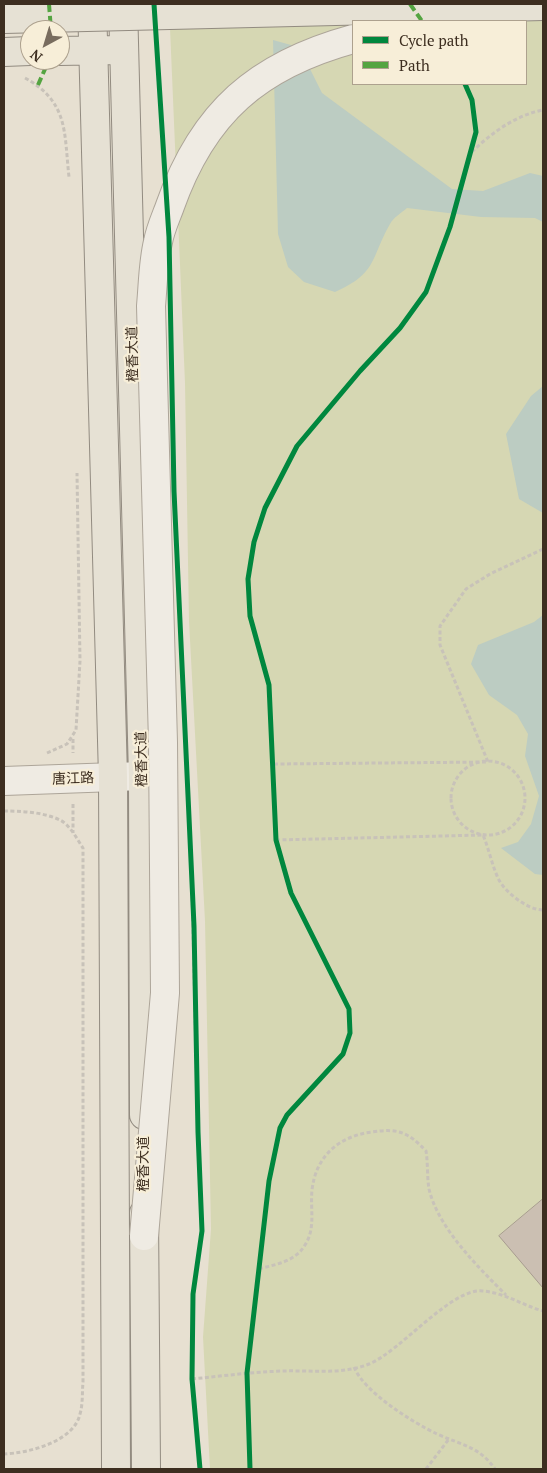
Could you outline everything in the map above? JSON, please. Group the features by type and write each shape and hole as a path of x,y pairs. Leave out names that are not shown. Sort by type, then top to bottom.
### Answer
{"main road":[{"path":"92,4 95,51 113,777 116,1469"},
{"name":"橙香大道","path":"123,4 143,776 146,1469"},
{"path":"4,18 543,6"},
{"path":"70,51 125,49"}],"street":[{"path":"440,20 514,7"},
{"path":"144,1236 165,993 164,742 150,306 158,242 179,181 197,145 218,115 245,90 275,71 330,45 352,39"},
{"name":"唐江路","path":"4,781 143,776"}],"path":[{"path":"17,59 38,85 52,97 63,120 70,184"},
{"path":"472,152 500,129 522,117 543,110"},
{"path":"43,754 67,744 76,730 80,661 77,472"},
{"path":"488,762 440,644 440,626 466,589 490,574 543,549"},
{"path":"484,835 473,832 456,817 451,796 453,785 467,768 488,762"},
{"path":"274,764 488,762 499,764 514,774 523,789 525,801 522,813 516,823 501,832 484,835 276,840"},
{"path":"4,811 25,812 60,821 74,833 83,848 83,1382 80,1416 67,1436 29,1449 4,1454"},
{"path":"484,835 500,881 515,897 535,910 543,910"},
{"path":"259,1269 289,1261 304,1248 310,1238 313,1216 312,1190 317,1168 340,1141 357,1134 381,1130 401,1131 414,1138 426,1151 429,1188 437,1212 477,1266 506,1295 524,1305 543,1312"},
{"path":"192,1379 247,1373 333,1371 369,1364 398,1346 458,1297 480,1290 506,1295"},
{"path":"354,1367 366,1386 380,1398 434,1432 476,1449 495,1469"},
{"path":"426,1469 450,1439"}],"green space":[{"path":"169,4 543,4 543,1469 210,1469 203,1337 211,1229 205,921 189,621 185,383"}],"shaded area":[{"path":"273,40 291,45 305,59 322,93 452,189 483,191 530,173 543,176 543,222 535,218 481,217 407,208 391,222 371,264 359,278 335,292 304,282 288,267 278,234"},
{"path":"543,386 543,513 519,499 506,434 531,396"},
{"path":"543,615 543,875 535,874 501,848 518,842 531,824 539,796 525,756 528,734 517,715 489,695 471,664 478,645 534,622"}],"building":[{"path":"543,1199 543,1288 499,1236"}],"marked path":[{"path":"49,4 50,20"},
{"path":"410,4 421,20"},
{"path":"38,85 45,70"}],"cycle path":[{"path":"154,4 169,237 174,491 194,926 202,1231 193,1294 192,1379 200,1469"},
{"path":"250,1469 247,1373 269,1181 280,1128 287,1115 343,1054 350,1033 349,1009 291,893 276,840 269,685 250,616 248,579 254,542 265,508 297,446 360,371 400,328 426,292 450,227 476,132 472,100 465,85"}]}
